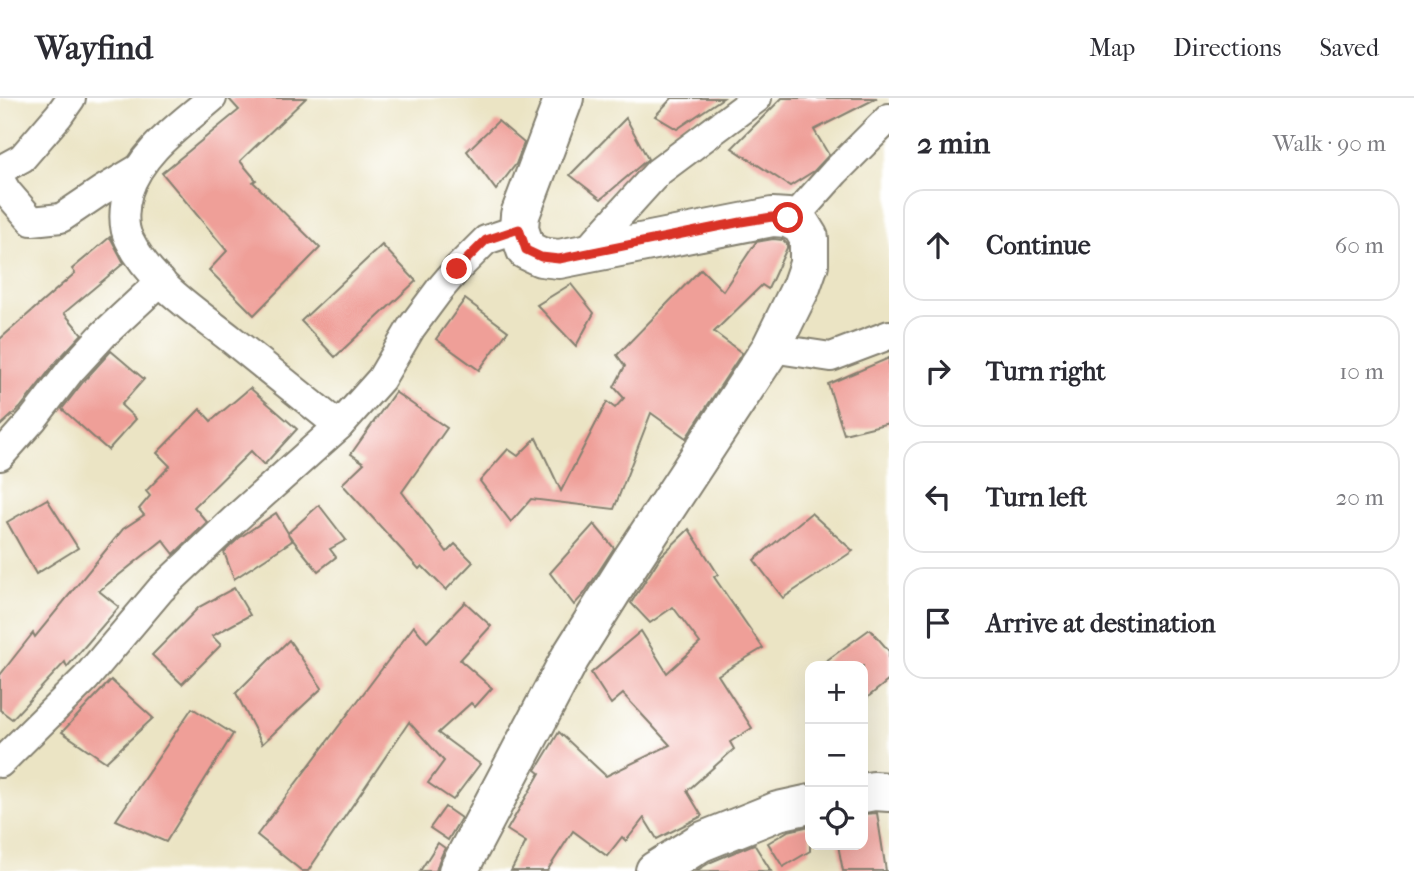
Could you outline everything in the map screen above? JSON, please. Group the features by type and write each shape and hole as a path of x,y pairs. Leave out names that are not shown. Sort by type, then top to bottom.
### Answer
{"street":[{"path":"0,170 22,158 71,98"},
{"path":"212,98 155,147 138,169 128,192 124,214 128,236 147,268 161,281 339,426"},
{"path":"458,871 570,658 771,348 810,264 810,238 801,225 788,218 772,217 559,259 541,257 526,250 519,229 520,215 564,98"},
{"path":"583,255 658,172 757,98"},
{"path":"792,220 889,118"},
{"path":"0,180 32,221 61,218 138,169"},
{"path":"0,763 86,678 161,589 339,426 381,379 411,328 457,269 486,240 519,229"},
{"path":"0,456 87,352 161,281"},
{"path":"771,348 831,357 889,335"},
{"path":"868,792 889,792"},
{"path":"655,871 701,842 778,811 805,805"}],"building":[{"path":"228,98 306,98 240,161 256,180 253,182 320,248 254,315 209,270 227,251 162,173 239,110"},
{"path":"672,98 723,98 677,129 655,116"},
{"path":"782,98 877,98 814,130 829,155 814,171 790,186 732,148"},
{"path":"626,118 648,159 601,199 570,175"},
{"path":"498,121 524,143 516,164 496,190 467,151"},
{"path":"110,237 124,263 64,313 82,334 20,408 0,426 0,339 75,273 72,269"},
{"path":"783,240 787,248 768,289 762,285 714,332 742,353 686,438 651,413 614,509 531,499 511,522 480,481 508,449 518,456 536,438 561,491 607,402 615,408 624,398 614,387 625,366 617,355 701,269 723,291 756,242"},
{"path":"382,245 416,281 335,357 301,321"},
{"path":"571,284 594,313 576,346 537,305"},
{"path":"465,299 508,331 479,370 436,339"},
{"path":"111,351 144,379 121,405 136,419 108,450 62,409"},
{"path":"889,358 889,423 844,434 828,384"},
{"path":"250,388 297,429 264,465 251,451 194,507 207,522 174,554 163,540 99,591 119,607 67,667 65,662 12,719 0,710 0,675 33,633 35,637 123,529 144,515 139,509 150,496 146,491 170,466 157,453 200,409 211,421"},
{"path":"395,392 447,428 402,492 447,552 455,544 473,562 446,590 422,566 419,569 342,484 364,463 351,454"},
{"path":"47,499 78,548 36,574 7,522"},
{"path":"319,505 346,540 330,549 336,557 318,571 288,534 292,541 234,579 224,552 239,538 276,513 288,533"},
{"path":"811,513 853,551 783,598 754,560"},
{"path":"594,524 614,548 574,605 550,573"},
{"path":"689,529 718,574 714,577 763,648 718,675 752,728 730,742 734,749 687,791 702,816 657,839 644,818 626,841 622,837 607,856 573,831 547,871 511,871 526,842 507,830 540,773 536,770 559,732 606,776 670,745 623,694 611,704 591,673 641,631 667,673 700,643 673,607 650,623 631,603 661,556"},
{"path":"234,588 250,615 212,636 221,645 182,684 152,655 199,607"},
{"path":"465,602 491,626 460,660 492,688 475,707 471,703 438,733 480,764 453,800 428,783 444,761 409,722 308,871 302,871 257,835 414,626 427,642"},
{"path":"870,629 889,651 889,680 868,697 868,661 826,661"},
{"path":"289,640 322,688 262,744 236,693"},
{"path":"111,680 153,718 106,762 62,732"},
{"path":"192,708 233,734 166,842 116,820"},
{"path":"445,807 461,818 448,840 430,828"},
{"path":"877,813 886,871 843,871 839,850 868,850 868,814"},
{"path":"805,827 805,850 810,851 783,867 768,843 788,831"},
{"path":"438,843 445,848 436,871 420,871"},
{"path":"754,844 771,871 696,871 711,862"}],"route":[{"path":"457,269 486,240 519,229 526,250 541,257 559,259 741,222 772,217 788,218"}]}
